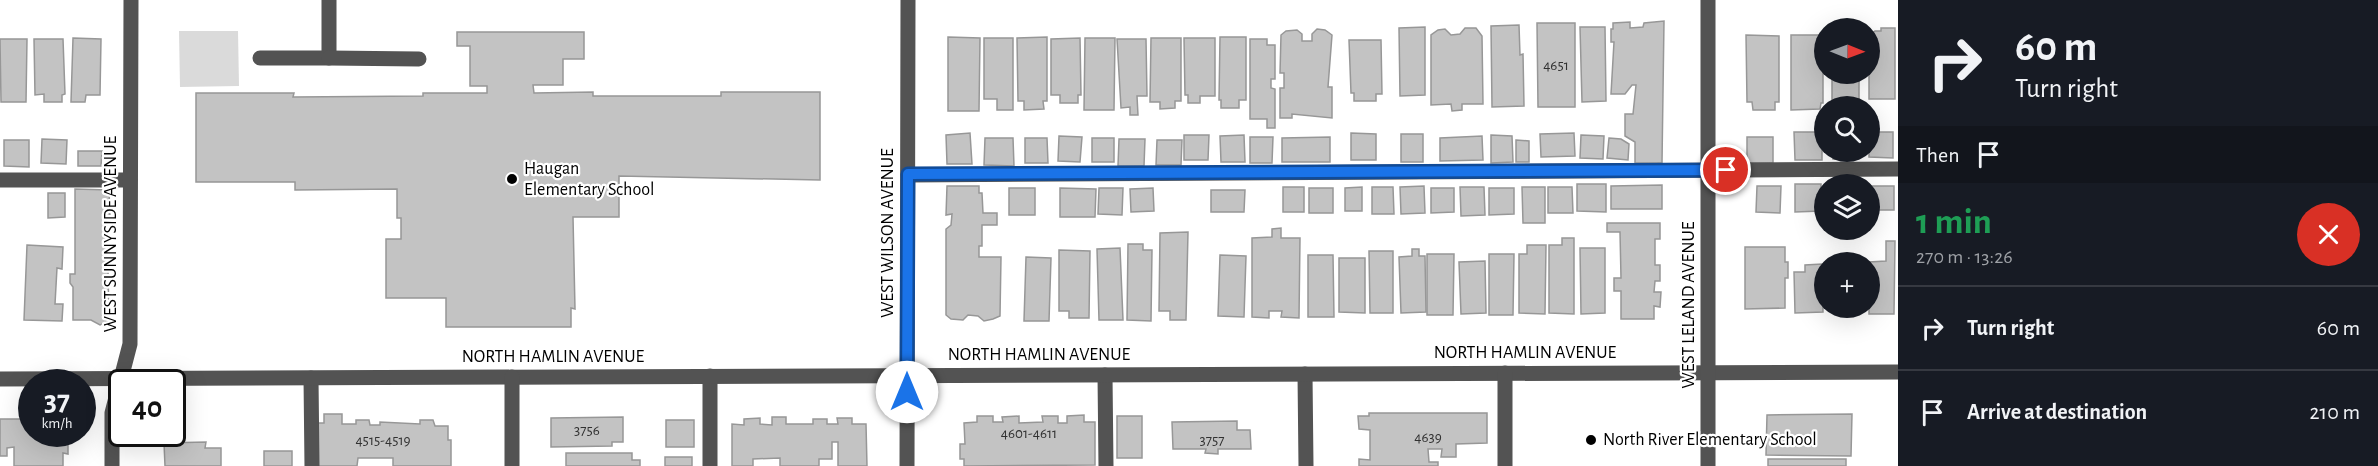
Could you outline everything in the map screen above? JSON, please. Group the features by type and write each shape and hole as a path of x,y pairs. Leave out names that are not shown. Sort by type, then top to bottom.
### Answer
{"street":[{"name":"WEST SUNNYSIDE AVENUE","path":"123,369 130,344 131,0"},
{"path":"329,0 329,58"},
{"name":"WEST WILSON AVENUE","path":"907,466 908,0"},
{"name":"WEST LELAND AVENUE","path":"1708,0 1708,466"},
{"path":"260,58 419,60"},
{"path":"908,174 1898,169"},
{"path":"0,180 130,180"},
{"name":"NORTH HAMLIN AVENUE","path":"186,378 1898,372"},
{"path":"1505,373 1505,466"},
{"path":"1305,374 1306,466"},
{"path":"1105,375 1106,466"},
{"path":"710,376 710,466"},
{"path":"512,377 512,466"},
{"name":"NORTH HAMLIN AVENUE","path":"0,379 108,378"},
{"path":"311,378 312,466"},
{"name":"WEST SUNNYSIDE AVENUE","path":"111,447 111,466"}],"shaded area":[{"path":"179,31 238,31 239,86 180,87"}],"building":[{"path":"1664,21 1662,163 1635,163 1635,142 1625,136 1625,114 1633,114 1636,85 1632,85 1625,94 1611,94 1614,42 1611,42 1611,29 1613,29 1613,23 1630,22 1630,28 1643,27 1644,23"},
{"path":"1537,23 1575,23 1575,107 1538,107"},
{"path":"1519,25 1520,55 1523,54 1524,106 1492,107 1491,26"},
{"path":"1425,27 1425,95 1400,96 1399,28"},
{"path":"1580,27 1605,27 1606,101 1582,102"},
{"path":"1465,28 1476,28 1482,36 1483,104 1462,104 1462,110 1452,111 1451,104 1431,105 1431,35 1438,30 1445,29 1451,35 1460,34"},
{"path":"1881,28 1895,28 1895,99 1869,96 1869,84 1880,84"},
{"path":"1317,29 1325,30 1332,35 1328,87 1332,87 1332,118 1292,114 1292,118 1280,118 1280,88 1284,88 1284,73 1280,73 1281,35 1286,31 1297,30 1302,34 1302,41 1312,41 1312,34"},
{"path":"457,32 584,32 584,59 563,59 563,85 533,85 534,93 593,92 593,96 721,96 721,92 820,92 820,180 619,176 619,217 573,217 575,309 571,308 571,327 446,327 446,298 386,298 386,239 401,239 401,218 397,218 397,189 295,190 295,182 196,182 196,93 294,93 293,97 487,93 487,86 470,86 470,46 457,46"},
{"path":"1746,35 1779,36 1779,102 1775,102 1775,110 1753,110 1752,102 1747,102"},
{"path":"1791,35 1814,35 1814,84 1823,84 1823,96 1814,96 1814,109 1791,110"},
{"path":"948,37 980,38 979,111 948,111"},
{"path":"1047,37 1047,101 1043,101 1044,109 1024,110 1024,101 1018,101 1017,38"},
{"path":"1220,37 1246,37 1246,100 1239,100 1239,108 1221,108 1221,100 1219,100"},
{"path":"73,38 101,39 100,95 86,95 85,102 71,102"},
{"path":"984,38 1013,38 1013,110 997,110 997,99 984,99"},
{"path":"1080,38 1081,95 1078,95 1078,103 1060,103 1060,95 1051,95 1051,39"},
{"path":"1085,38 1115,38 1114,110 1084,110"},
{"path":"1151,38 1181,38 1181,101 1175,101 1175,108 1160,109 1160,102 1150,102"},
{"path":"1184,38 1215,38 1215,96 1200,96 1200,103 1188,103 1188,95 1185,95"},
{"path":"0,39 27,39 26,102 1,102"},
{"path":"34,39 63,39 65,94 62,95 62,102 44,102 44,94 35,95"},
{"path":"1117,39 1146,39 1147,96 1137,96 1138,115 1130,115 1130,107 1121,108"},
{"path":"1250,39 1267,39 1267,45 1275,45 1275,79 1271,79 1271,88 1275,89 1275,128 1267,128 1267,119 1250,119"},
{"path":"1349,40 1381,40 1382,94 1376,94 1376,101 1354,101 1354,93 1351,93"},
{"path":"1832,84 1859,84 1859,96 1832,96"},
{"path":"1794,132 1814,132 1814,160 1795,160"},
{"path":"1880,132 1893,132 1893,158 1880,157"},
{"path":"970,133 972,164 947,164 946,135"},
{"path":"1351,133 1376,134 1376,160 1351,160"},
{"path":"1574,133 1575,156 1541,157 1540,134"},
{"path":"1401,134 1423,134 1423,162 1401,162"},
{"path":"1184,135 1209,135 1208,160 1184,160"},
{"path":"1244,135 1245,162 1221,162 1220,136"},
{"path":"1491,135 1512,136 1513,162 1491,163"},
{"path":"1581,135 1604,136 1603,159 1580,158"},
{"path":"1059,136 1082,137 1080,162 1058,161"},
{"path":"1482,136 1483,160 1440,161 1440,138"},
{"path":"1250,137 1273,137 1272,163 1250,163"},
{"path":"1330,137 1330,162 1282,162 1282,138"},
{"path":"1747,137 1773,137 1773,163 1747,163"},
{"path":"985,138 1013,138 1014,166 984,165"},
{"path":"1025,138 1047,138 1048,163 1025,163"},
{"path":"1092,138 1114,138 1114,162 1092,162"},
{"path":"1609,138 1621,139 1629,144 1628,160 1607,158"},
{"path":"42,139 67,140 66,164 41,163"},
{"path":"1119,139 1145,139 1144,166 1118,166"},
{"path":"4,140 29,140 29,167 4,166"},
{"path":"1157,140 1182,140 1181,165 1156,165"},
{"path":"1516,140 1529,141 1529,162 1516,162"},
{"path":"78,151 102,151 101,166 78,166"},
{"path":"1577,184 1606,184 1606,212 1577,211"},
{"path":"1795,184 1814,184 1814,211 1795,212"},
{"path":"1662,185 1662,209 1611,209 1611,186"},
{"path":"947,186 979,186 979,193 982,193 983,213 997,213 997,225 982,225 982,246 979,246 979,257 1001,257 1000,316 993,319 984,321 978,316 968,315 963,320 951,319 946,315 946,229 951,225 952,214 946,215"},
{"path":"1424,186 1425,213 1401,214 1400,187"},
{"path":"1757,186 1781,186 1780,213 1756,212"},
{"path":"1880,186 1894,186 1894,210 1880,210"},
{"path":"1283,187 1304,187 1304,212 1283,212"},
{"path":"1362,187 1362,211 1345,211 1345,188"},
{"path":"1372,187 1393,187 1394,214 1372,214"},
{"path":"1460,187 1484,187 1485,215 1461,216"},
{"path":"1522,187 1545,187 1545,223 1523,223"},
{"path":"1548,187 1572,187 1573,213 1548,213"},
{"path":"1009,188 1035,188 1035,215 1009,215"},
{"path":"1060,188 1096,189 1095,217 1060,217"},
{"path":"1099,188 1123,188 1122,215 1098,214"},
{"path":"1153,188 1154,211 1131,212 1130,189"},
{"path":"1309,188 1333,188 1333,213 1309,213"},
{"path":"1431,188 1454,188 1454,212 1431,213"},
{"path":"1489,188 1514,188 1514,214 1489,215"},
{"path":"75,189 109,190 110,218 107,218 109,321 100,325 91,320 73,320 73,287 70,283 70,274 75,274"},
{"path":"1211,190 1245,190 1244,212 1211,212"},
{"path":"48,193 65,193 65,217 48,218"},
{"path":"1607,223 1660,223 1660,239 1655,239 1655,265 1660,265 1660,281 1655,281 1654,292 1661,292 1660,307 1654,306 1654,319 1621,319 1621,291 1614,291 1614,278 1621,278 1620,232 1607,232"},
{"path":"1281,228 1281,238 1300,238 1299,318 1281,317 1282,311 1269,311 1269,318 1252,317 1252,238 1272,237 1272,229"},
{"path":"1188,232 1186,320 1170,320 1170,311 1159,311 1160,233"},
{"path":"1562,238 1574,238 1574,314 1549,313 1549,245 1562,245"},
{"path":"1886,241 1895,241 1894,314 1880,314 1880,261 1886,261"},
{"path":"1128,244 1143,244 1143,250 1152,250 1151,321 1127,320"},
{"path":"27,245 63,247 62,269 57,268 55,304 63,304 62,321 24,320"},
{"path":"1527,245 1546,245 1545,314 1519,313 1519,254 1527,254"},
{"path":"1745,247 1785,247 1788,278 1785,278 1785,308 1745,309"},
{"path":"1120,248 1123,320 1099,320 1097,249"},
{"path":"1580,248 1605,248 1605,313 1581,314"},
{"path":"1412,249 1419,249 1419,256 1425,256 1426,312 1401,313 1399,257 1412,256"},
{"path":"1059,250 1090,251 1089,318 1069,318 1069,311 1059,311"},
{"path":"1369,251 1393,251 1393,313 1370,313"},
{"path":"1427,254 1454,254 1453,315 1427,315"},
{"path":"1489,254 1514,254 1513,315 1489,315"},
{"path":"1220,255 1246,256 1244,317 1218,316"},
{"path":"1308,255 1333,255 1334,317 1308,317"},
{"path":"1026,257 1051,258 1049,321 1024,321"},
{"path":"1339,258 1365,258 1365,313 1339,312"},
{"path":"1485,261 1486,313 1461,314 1459,262"},
{"path":"1814,264 1814,312 1795,313 1794,272 1805,272 1805,265"},
{"path":"1369,413 1487,413 1487,443 1456,444 1456,457 1441,457 1442,449 1428,449 1429,462 1438,462 1438,466 1359,466 1359,459 1370,460 1370,430 1359,429 1358,416 1369,416"},
{"path":"324,414 342,414 342,424 356,424 356,420 369,420 370,425 380,425 380,422 420,424 420,420 433,420 435,426 448,426 448,440 451,440 451,466 393,466 393,458 358,458 357,466 317,466 318,423 324,423"},
{"path":"1852,414 1851,456 1766,455 1767,415"},
{"path":"1084,415 1084,422 1095,422 1095,465 964,466 964,459 960,459 960,444 965,444 964,423 977,422 977,416 993,416 993,422 1003,422 1002,417 1019,416 1019,423 1043,422 1042,416 1058,416 1058,423 1067,423 1067,416"},
{"path":"1117,416 1142,416 1142,458 1117,458"},
{"path":"623,417 623,442 612,442 612,446 551,447 551,418"},
{"path":"772,417 786,417 786,424 813,424 813,419 827,419 827,424 838,424 837,418 852,418 852,424 866,424 867,466 838,466 838,442 832,442 832,459 819,459 819,466 780,466 780,458 753,459 753,466 732,466 732,424 744,425 744,419 760,418 760,424 772,425"},
{"path":"0,419 18,419 18,447 68,447 68,454 63,453 63,466 14,466 14,447 7,448 7,456 0,456"},
{"path":"666,420 694,420 694,447 666,447"},
{"path":"1237,421 1237,430 1250,430 1251,449 1218,449 1218,454 1205,453 1206,449 1173,449 1172,422"},
{"path":"186,442 206,442 205,448 221,448 221,466 165,466 164,447 186,447"},
{"path":"264,451 292,451 292,466 264,466"},
{"path":"566,453 632,453 632,460 640,460 640,466 566,466"},
{"path":"665,457 692,457 692,466 665,466"},
{"path":"1768,459 1846,459 1846,466 1768,466"}],"place":[{"name":"Haugan Elementary School","path":"512,179"},
{"name":"North River Elementary School","path":"1591,440"}],"route":[{"path":"907,392 908,174 1726,170"}]}
